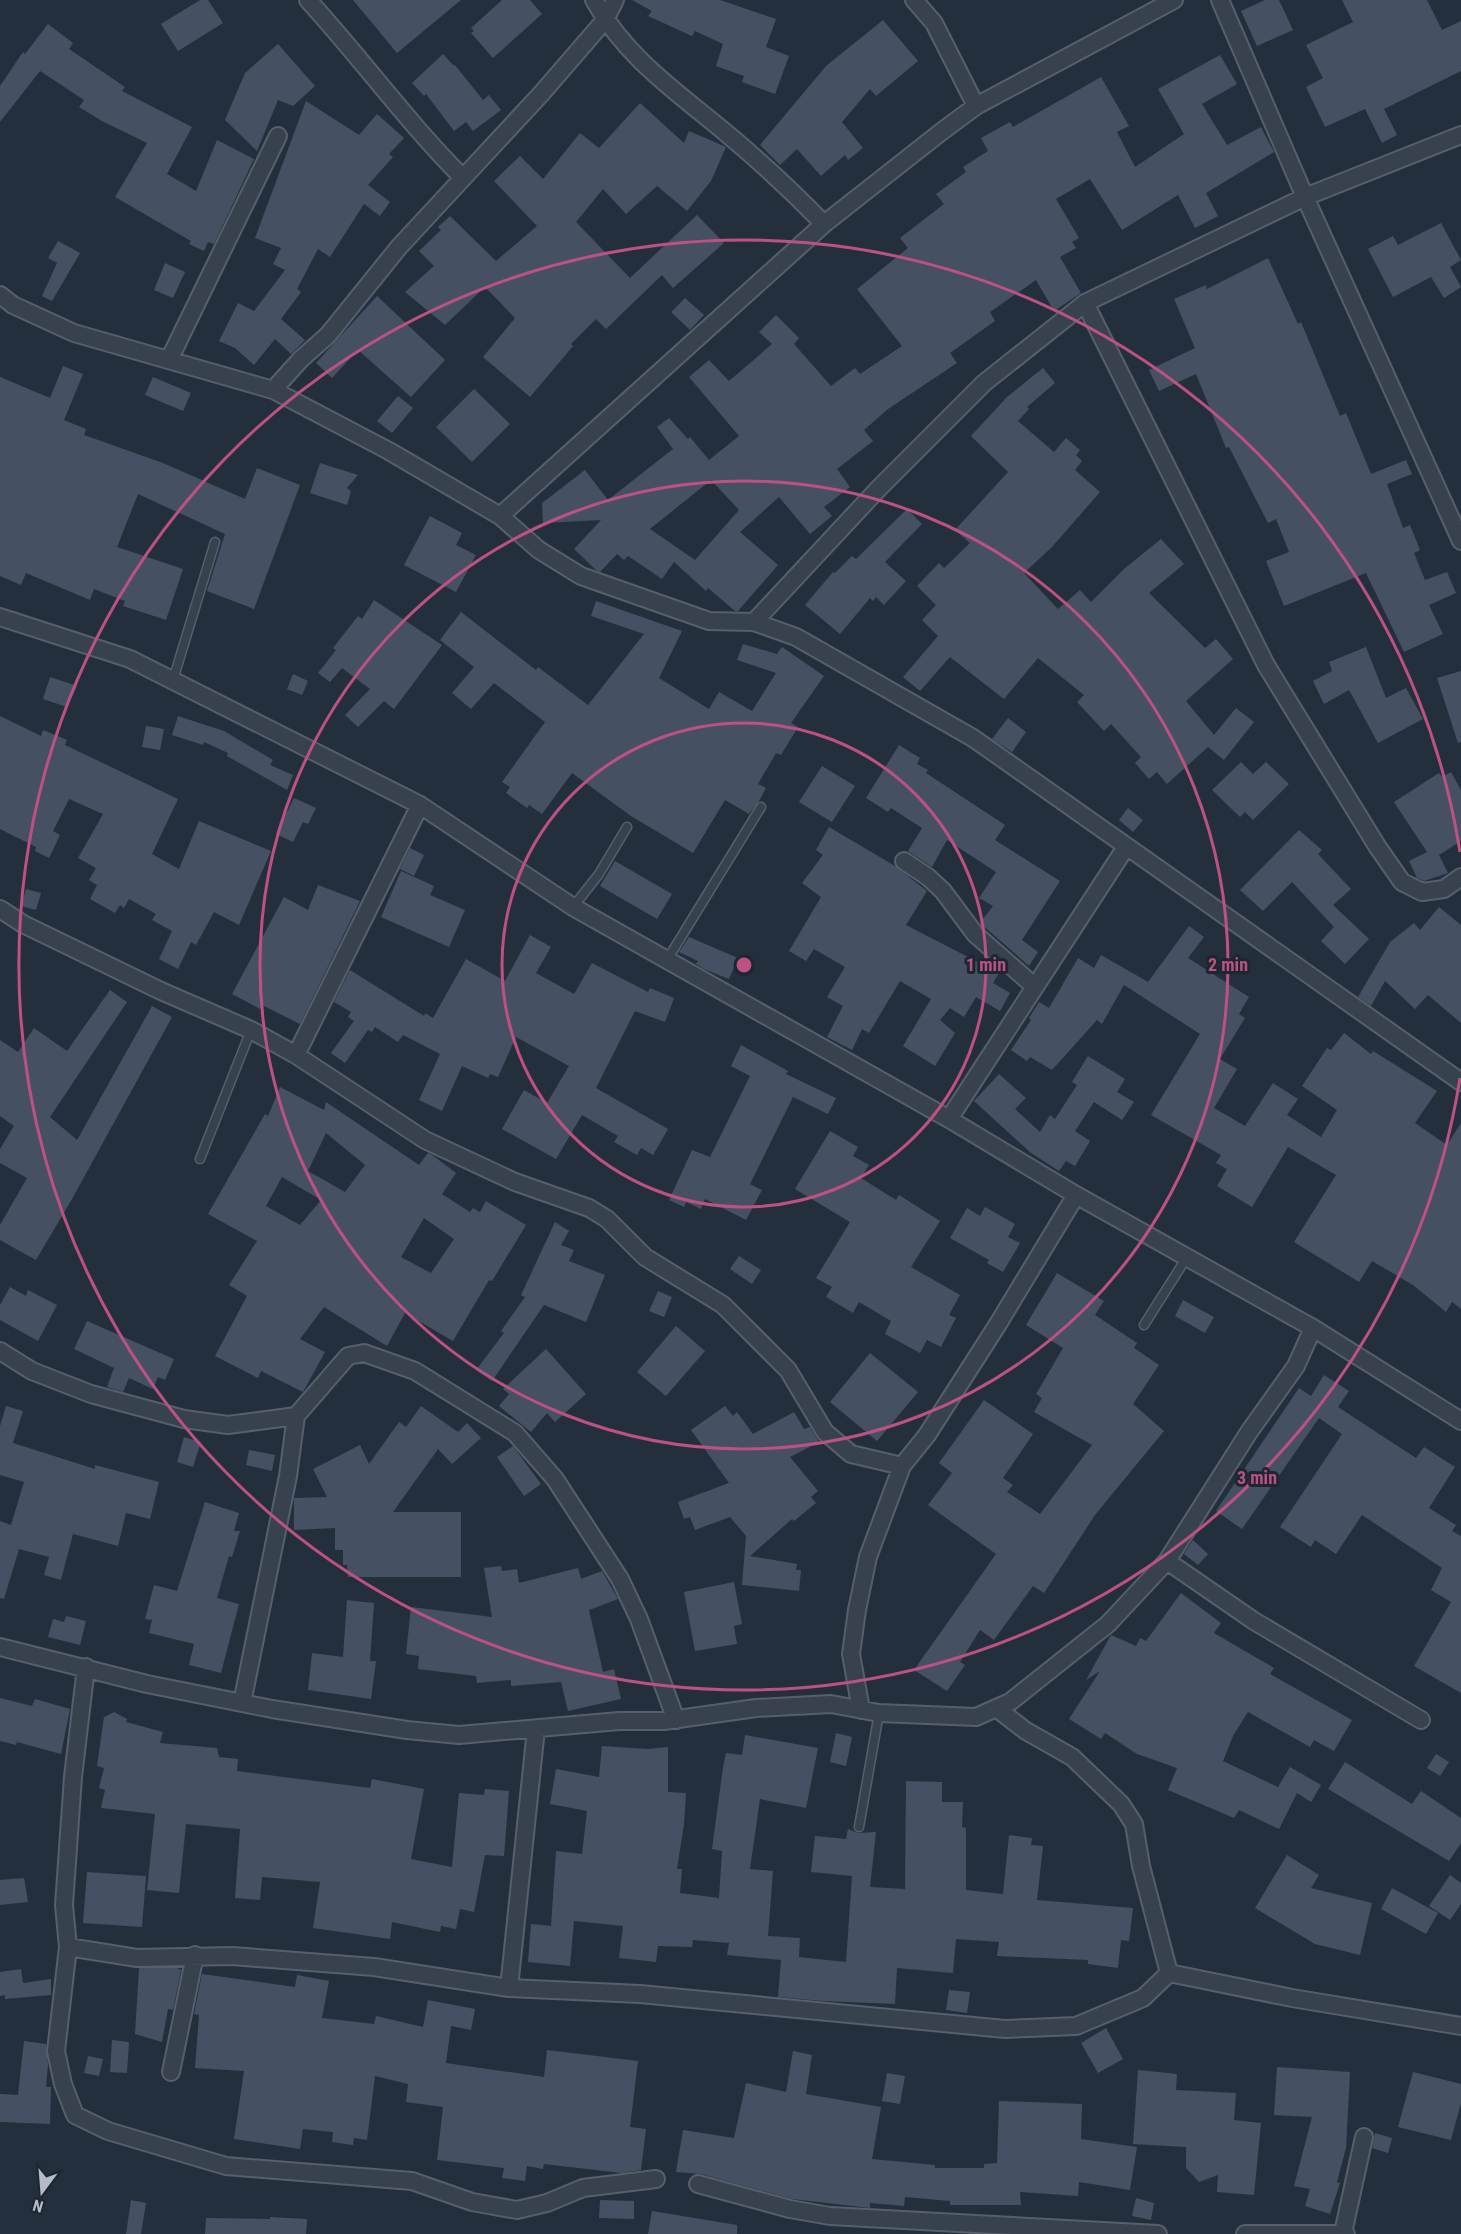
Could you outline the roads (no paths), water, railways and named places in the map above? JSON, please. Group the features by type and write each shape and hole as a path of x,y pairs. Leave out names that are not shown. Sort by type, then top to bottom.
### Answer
{"street":[{"path":"308,0 350,46 425,139 463,178"},
{"path":"594,0 605,20 644,65 784,182 824,224"},
{"path":"273,390 301,359 328,335 399,247 541,94 605,20 615,0"},
{"path":"914,0 934,23 976,106"},
{"path":"500,516 824,224 976,106 1174,0"},
{"path":"1220,0 1305,197 1461,541"},
{"path":"754,622 879,488 984,383 1085,303 1305,197 1461,135"},
{"path":"169,360 278,136"},
{"path":"0,295 13,305 74,333 273,390 389,452 500,516 539,550 581,576 709,621 754,622 796,637 973,738 1461,1082"},
{"path":"1085,303 1266,665 1377,846 1402,882 1422,892 1444,889 1461,877"},
{"path":"0,617 130,659 420,805 573,907 1313,1328 1461,1421"},
{"path":"296,1055 420,805"},
{"path":"949,1119 1126,847"},
{"path":"904,861 944,891 975,934 1035,987"},
{"path":"0,909 23,924 161,991 251,1029 296,1055 425,1140 515,1182 589,1209 607,1219 645,1257 723,1305 788,1370 825,1432 851,1454 902,1466"},
{"path":"861,1710 851,1654 857,1610 868,1557 902,1466 927,1435 1076,1195"},
{"path":"0,1647 147,1684 242,1703 407,1730 459,1735 619,1720 676,1719 767,1707 831,1704 879,1713 976,1717 1010,1702 1108,1624 1167,1561 1249,1432 1296,1366 1313,1328"},
{"path":"0,1351 32,1371 91,1394 184,1419 228,1425 296,1416"},
{"path":"242,1703 288,1476 296,1416 348,1356 364,1353 415,1371 515,1433 555,1479 620,1579 639,1619 676,1719"},
{"path":"1167,1561 1263,1627 1421,1720"},
{"path":"86,1667 73,1777 64,1905 68,1947 56,2051 63,2084 75,2115 108,2131 226,2166 412,2181 472,2202 517,2210 547,2202 583,2188 656,2179"},
{"path":"996,1708 1026,1731 1072,1757 1121,1804 1134,1824 1169,1973"},
{"path":"509,1988 536,1729"},
{"path":"68,1947 137,1958 195,1955 374,1967 509,1988 640,1994 1005,2029 1076,2026 1143,1998 1169,1973"},
{"path":"171,2072 195,1955"},
{"path":"1169,1973 1292,1998 1461,2026"},
{"path":"1245,2234 1345,2234 1364,2137"},
{"path":"698,2184 790,2209 830,2216 1158,2234"}],"lane":[{"path":"173,680 215,542"},
{"path":"667,960 761,807"},
{"path":"573,907 599,874 627,827"},
{"path":"200,1159 251,1029"},
{"path":"1144,1325 1187,1256"},
{"path":"859,1827 879,1713"}]}
